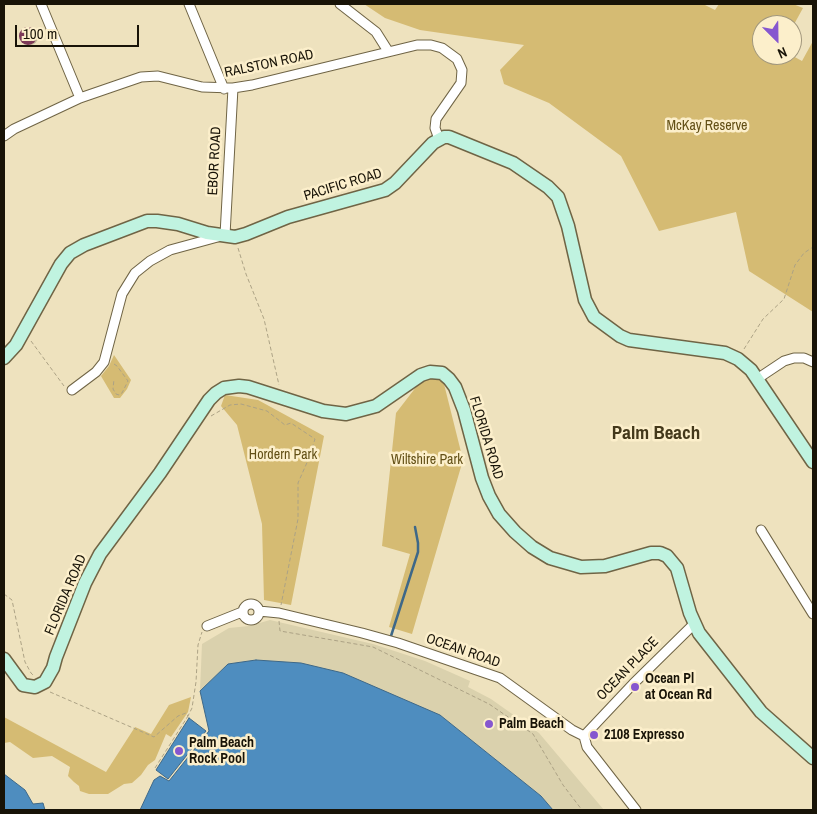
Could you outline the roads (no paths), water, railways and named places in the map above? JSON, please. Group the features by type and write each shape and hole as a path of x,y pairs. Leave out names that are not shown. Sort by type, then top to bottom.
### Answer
{"main road":[{"path":"439,139 444,137 455,138 513,164 554,192 561,204 568,226 585,300 594,317 620,336 629,340 725,353 738,359 751,370 813,462"},
{"name":"PACIFIC ROAD","path":"4,358 11,352 24,331 61,264 70,253 84,245 147,221 178,224 207,233 230,236 246,234 288,217 385,190 395,183 428,146 439,139"},
{"name":"FLORIDA ROAD","path":"4,659 23,685 44,687 85,583 100,554 160,474 209,400 216,393 224,388 248,387 323,411 346,414 376,406 421,375 430,372 442,373 455,386 464,410 482,478 489,496 499,514 515,532 532,547 550,558 581,567 605,566 651,553 660,553 673,561 677,568 694,624 705,640 761,712 813,758"}],"street":[{"path":"41,4 80,98"},
{"name":"EBOR ROAD","path":"188,4 229,89 230,236"},
{"path":"340,4 376,32 388,51"},
{"name":"RALSTON ROAD","path":"4,136 14,129 80,98 141,77 158,76 202,87 229,89 388,51 417,45 431,45 449,52 461,66 462,76 461,83 436,119 435,128 439,139"},
{"path":"72,390 96,372 104,362 122,294 135,273 150,261 170,250 230,236"},
{"path":"757,379 784,361 804,358 813,362"},
{"path":"761,530 813,614"},
{"name":"OCEAN ROAD","path":"207,626 242,612 245,618 251,620 257,618 259,611 279,613 371,635 490,674 510,684 572,730 584,736"},
{"name":"OCEAN PLACE","path":"584,736 694,624"},
{"path":"584,736 587,747 636,810"}],"water":[{"path":"256,660 301,663 343,673 440,715 541,796 553,810 140,810 154,780 160,776 169,781 209,731 200,691 228,664"},
{"name":"Palm Beach Rock Pool","path":"189,718 206,731 168,779 156,770"},
{"path":"4,774 25,790 33,804 43,803 45,810 4,810"}],"waterway":[{"path":"391,636 418,552 415,527"}],"place":[{"name":"Ocean Pl at Ocean Rd","path":"635,687"},
{"name":"Palm Beach","path":"489,724"},
{"name":"2108 Expresso","path":"594,735"},
{"name":"Palm Beach Rock Pool","path":"179,751"}],"district":[{"name":"Palm Beach","path":"656,434"}],"park label":[{"name":"McKay Reserve","path":"707,126"},
{"name":"Hordern Park","path":"283,455"},
{"name":"Wiltshire Park","path":"427,460"}]}
